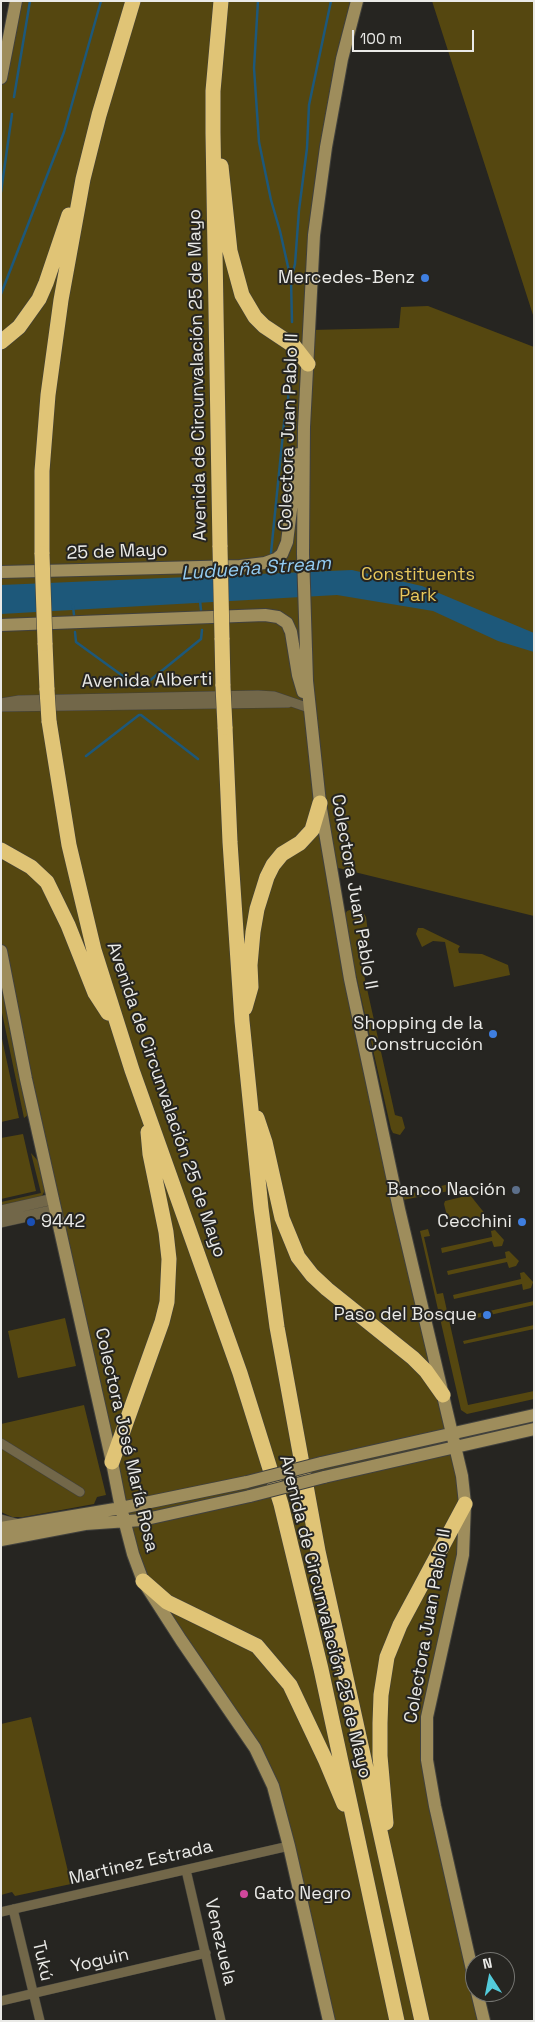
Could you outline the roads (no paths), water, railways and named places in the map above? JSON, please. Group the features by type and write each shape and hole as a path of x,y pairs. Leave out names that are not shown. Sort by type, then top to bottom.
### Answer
{"highway":[{"name":"Avenida de Circunvalación 25 de Mayo","path":"133,1 99,115 83,179 61,300 48,395 42,471 42,554 49,721 69,845 94,950 118,1029 240,1373 281,1504 321,1669 397,2021"},
{"name":"Avenida de Circunvalación 25 de Mayo","path":"221,1 213,91 213,133 222,638 230,842 248,1094 277,1327 296,1438 336,1638 422,2021"},
{"path":"213,133 221,161 225,188 230,251 242,295 254,317 294,346 308,364"},
{"path":"1,342 18,327 39,298 83,179"},
{"path":"242,1021 251,987 250,965 257,909 266,877 282,854 300,843 312,830 320,802"},
{"path":"1,850 31,867 47,882 57,900 95,993 118,1029"},
{"path":"1,863 31,867"},
{"path":"248,1094 265,1142 282,1218 298,1257 312,1275 327,1289 413,1358 426,1371 443,1395"},
{"path":"112,1462 162,1322 168,1295 169,1259 166,1232 150,1154 147,1113"},
{"path":"385,1854 386,1823 380,1756 380,1723 381,1695 387,1657 400,1625 465,1504"},
{"path":"143,1581 167,1602 257,1646 290,1684 326,1761 359,1842"}],"main road":[{"path":"1,78 16,1"},
{"name":"Colectora Juan Pablo II","path":"357,1 342,59 326,147 314,235 304,427 304,616 309,708 320,802 350,979 399,1209 462,1476 465,1504 463,1555 427,1717 427,1760 437,1815 468,1952"},
{"name":"25 de Mayo","path":"1,572 240,566 265,563 276,559 282,554 287,542 293,481 304,427"},
{"path":"1,625 265,615 278,618 287,623 291,632 298,675 309,708"},
{"name":"Colectora José María Rosa","path":"1,951 26,1079 124,1522 143,1581 255,1748 273,1786 289,1846 329,2021"},
{"path":"1,1528 120,1508 247,1482 321,1463 534,1415"},
{"path":"1,1540 85,1524 124,1522 250,1496 324,1477 534,1429"},
{"path":"479,2002 484,2021"}],"street":[{"name":"Avenida Alberti","path":"1,703 19,700 258,695 274,696 309,708"},
{"name":"Avenida Alberti","path":"1,707 293,703"},
{"path":"1,1211 54,1205"},
{"path":"1,1222 54,1205"},
{"path":"1,1443 80,1492"},
{"path":"1,1518 21,1525"},
{"name":"Martinez Estrada","path":"1,1912 289,1846"},
{"name":"Venezuela","path":"186,1870 221,2021"},
{"name":"Tukú","path":"13,1909 40,2021"},
{"name":"Yoguin","path":"1,2001 206,1953"}],"water":[{"path":"352,570 422,586 534,633 534,652 498,641 433,611 337,595 1,614 1,585"}],"waterway":[{"path":"14,97 30,1"},
{"path":"1,294 64,132 101,1"},
{"path":"258,1 254,68 259,142 291,280 292,322"},
{"path":"291,279 295,264 299,210 307,148 309,105 331,1"},
{"path":"1,192 12,114"},
{"name":"Ludueña Stream","path":"271,553 284,423 288,405 289,362"},
{"path":"200,601 201,610"},
{"path":"73,606 74,615"},
{"path":"75,632 76,642 138,687 143,686 201,639 202,630"},
{"path":"141,715 198,759"},
{"path":"86,756 141,715"}],"place":[{"name":"Mercedes-Benz","path":"425,278"},
{"name":"Shopping de la Construcción","path":"493,1034"},
{"name":"Banco Nación","path":"516,1190"},
{"name":"9442","path":"31,1222"},
{"name":"Cecchini","path":"522,1222"},
{"name":"Paso del Bosque","path":"487,1315"},
{"name":"Gato Negro","path":"244,1894"}],"park label":[{"name":"Constituents Park","path":"418,585"}]}
